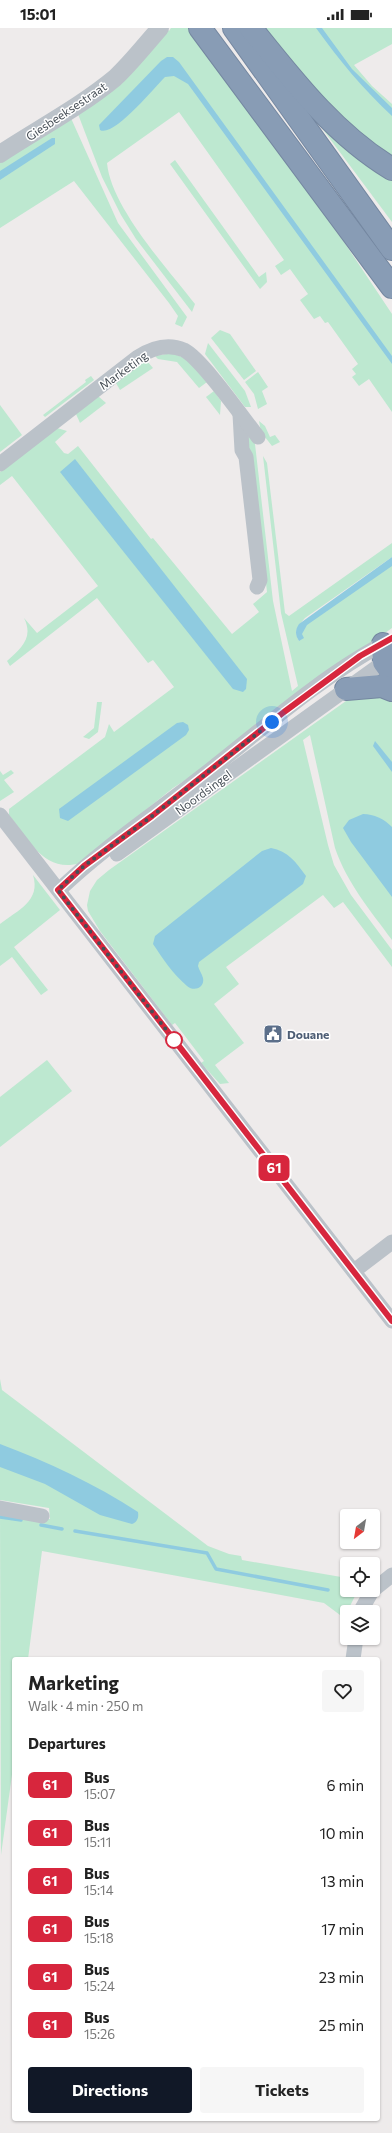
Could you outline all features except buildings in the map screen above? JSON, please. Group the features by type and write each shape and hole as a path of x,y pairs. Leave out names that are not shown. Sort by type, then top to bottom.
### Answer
{"highway":[{"path":"234,28 392,249"},
{"path":"251,28 324,114 350,139 392,168"},
{"path":"201,30 392,287"},
{"path":"346,689 382,686 392,690"}],"street":[{"name":"Giesbeeksestraat","path":"0,154 90,97 107,84 124,68 160,28"},
{"name":"Marketing","path":"0,464 138,357 154,348 174,347 191,355 258,437"},
{"path":"240,414 242,450 246,457 260,580 257,587"},
{"name":"Noordsingel","path":"58,890 84,866 152,816 284,712 360,656 384,660"},
{"name":"Noordsingel","path":"58,890 90,874 384,660"},
{"path":"0,815 392,1321"},
{"path":"354,1271 392,1242"},
{"path":"0,1508 42,1516"},
{"path":"364,1605 372,1591 392,1574"},
{"path":"353,1657 355,1645"}],"green space":[{"path":"171,28 189,28 344,242 392,314 392,412 369,379 359,386 352,377 356,374 352,369 358,364 328,322 325,323 320,316 314,319 300,300 308,294 290,269 281,275 275,266 284,260 179,112 107,163 118,199 142,236 195,304 192,312 136,239 121,215 102,177 78,114 167,29 169,31"},
{"path":"264,28 392,28 392,44 354,65 372,86 392,104 392,157 363,137 318,95"},
{"path":"283,76 392,175 392,222"},
{"path":"70,116 118,223 187,317 182,327 175,324 178,316 169,303 74,181 0,228 0,161"},
{"path":"175,160 259,277 266,272 267,282 260,289 170,164"},
{"path":"220,330 230,334 256,371 244,380 211,338"},
{"path":"208,343 245,391 251,407 245,407 205,354"},
{"path":"172,353 187,359 207,382 199,388 177,362 158,359 155,356"},
{"path":"146,360 153,368 120,390 116,383"},
{"path":"258,372 268,387 262,391 267,404 258,409 254,394 245,382"},
{"path":"91,376 94,380 45,417 43,415 86,382 85,380"},
{"path":"214,391 221,401 220,415 206,397"},
{"path":"98,396 106,403 80,423 76,414"},
{"path":"0,405 22,435 0,452"},
{"path":"259,421 265,426 270,437 275,435 280,442 272,446 261,432"},
{"path":"57,428 67,431 55,442 64,453 68,454 78,446 151,539 153,538 232,634 259,612 253,604 267,592 253,469 244,430 255,444 273,601 292,691 298,686 281,613 263,456 267,463 285,613 289,616 392,543 392,557 305,618 298,626 296,634 299,641 301,625 392,561 392,628 289,702 213,762 173,788 80,863 68,865 57,864 38,852 9,815 9,809 105,737 109,724 114,732 174,687 153,660 148,663 97,598 10,666 7,661 17,652 27,637 28,631 24,618 37,633 98,586 12,476 0,485 0,472"},
{"path":"392,696 392,940 367,907 340,861 335,848 310,735 303,740 334,865 351,895 392,950 392,967 343,902 334,908 323,895 226,967 239,984 214,1004 244,1043 215,1065 229,1083 220,1084 201,1063 204,1061 175,1023 172,1025 100,931 88,911 87,905 90,891 97,880 109,870 352,697"},
{"path":"97,702 102,702 98,732 89,739 83,737 94,728"},
{"path":"11,770 14,773 4,780 14,792 0,801 0,771 3,775"},
{"path":"33,875 60,910 14,947 48,990 41,995 12,957 0,966 0,924 26,904 31,898 34,892 35,884"},
{"path":"47,1060 72,1091 0,1147 0,1097"},
{"path":"0,1379 2,1390 208,1546 229,1554 241,1556 242,1560 340,1577 340,1597 354,1597 350,1605 340,1605 340,1615 324,1603 42,1551 28,1657 12,1657 12,1775 1,1855 0,1510 50,1519 49,1508 0,1500"}],"water":[{"path":"316,28 322,28 352,69 392,108 392,116 352,74"},
{"path":"167,57 173,57 179,62 392,356 392,364 188,84 174,76 165,77 123,120 114,127 106,130 100,130 99,125 161,61"},
{"path":"52,138 55,138 55,144 0,180 0,171"},
{"path":"75,459 247,679 246,689 243,692 233,689 60,472"},
{"path":"392,557 392,566 307,625 302,634 304,638 299,641 296,632 299,624"},
{"path":"183,722 188,725 189,730 186,735 68,821 60,818 59,809 177,723"},
{"path":"375,741 392,762 392,772 373,746"},
{"path":"363,814 379,818 392,827 392,897 351,842 343,828 349,820"},
{"path":"271,848 287,854 295,862 306,876 303,884 199,962 198,966 203,978 201,987 196,989 190,988 164,961 153,944 155,936 262,851"},
{"path":"0,1444 36,1458 105,1492 138,1512 137,1520 132,1524 100,1515 45,1484 0,1467"}],"waterway":[{"path":"0,1517 21,1520"},
{"path":"41,1525 62,1529"},
{"path":"75,1531 207,1553 216,1569 328,1590"}],"bus line":[{"name":"61","path":"392,638 360,656 284,712 152,816 84,866 58,890 392,1321"}],"place":[{"name":"Douane","path":"273,1034"}],"route":[{"path":"174,1040 58,890 84,866 152,816 272,722"}]}
